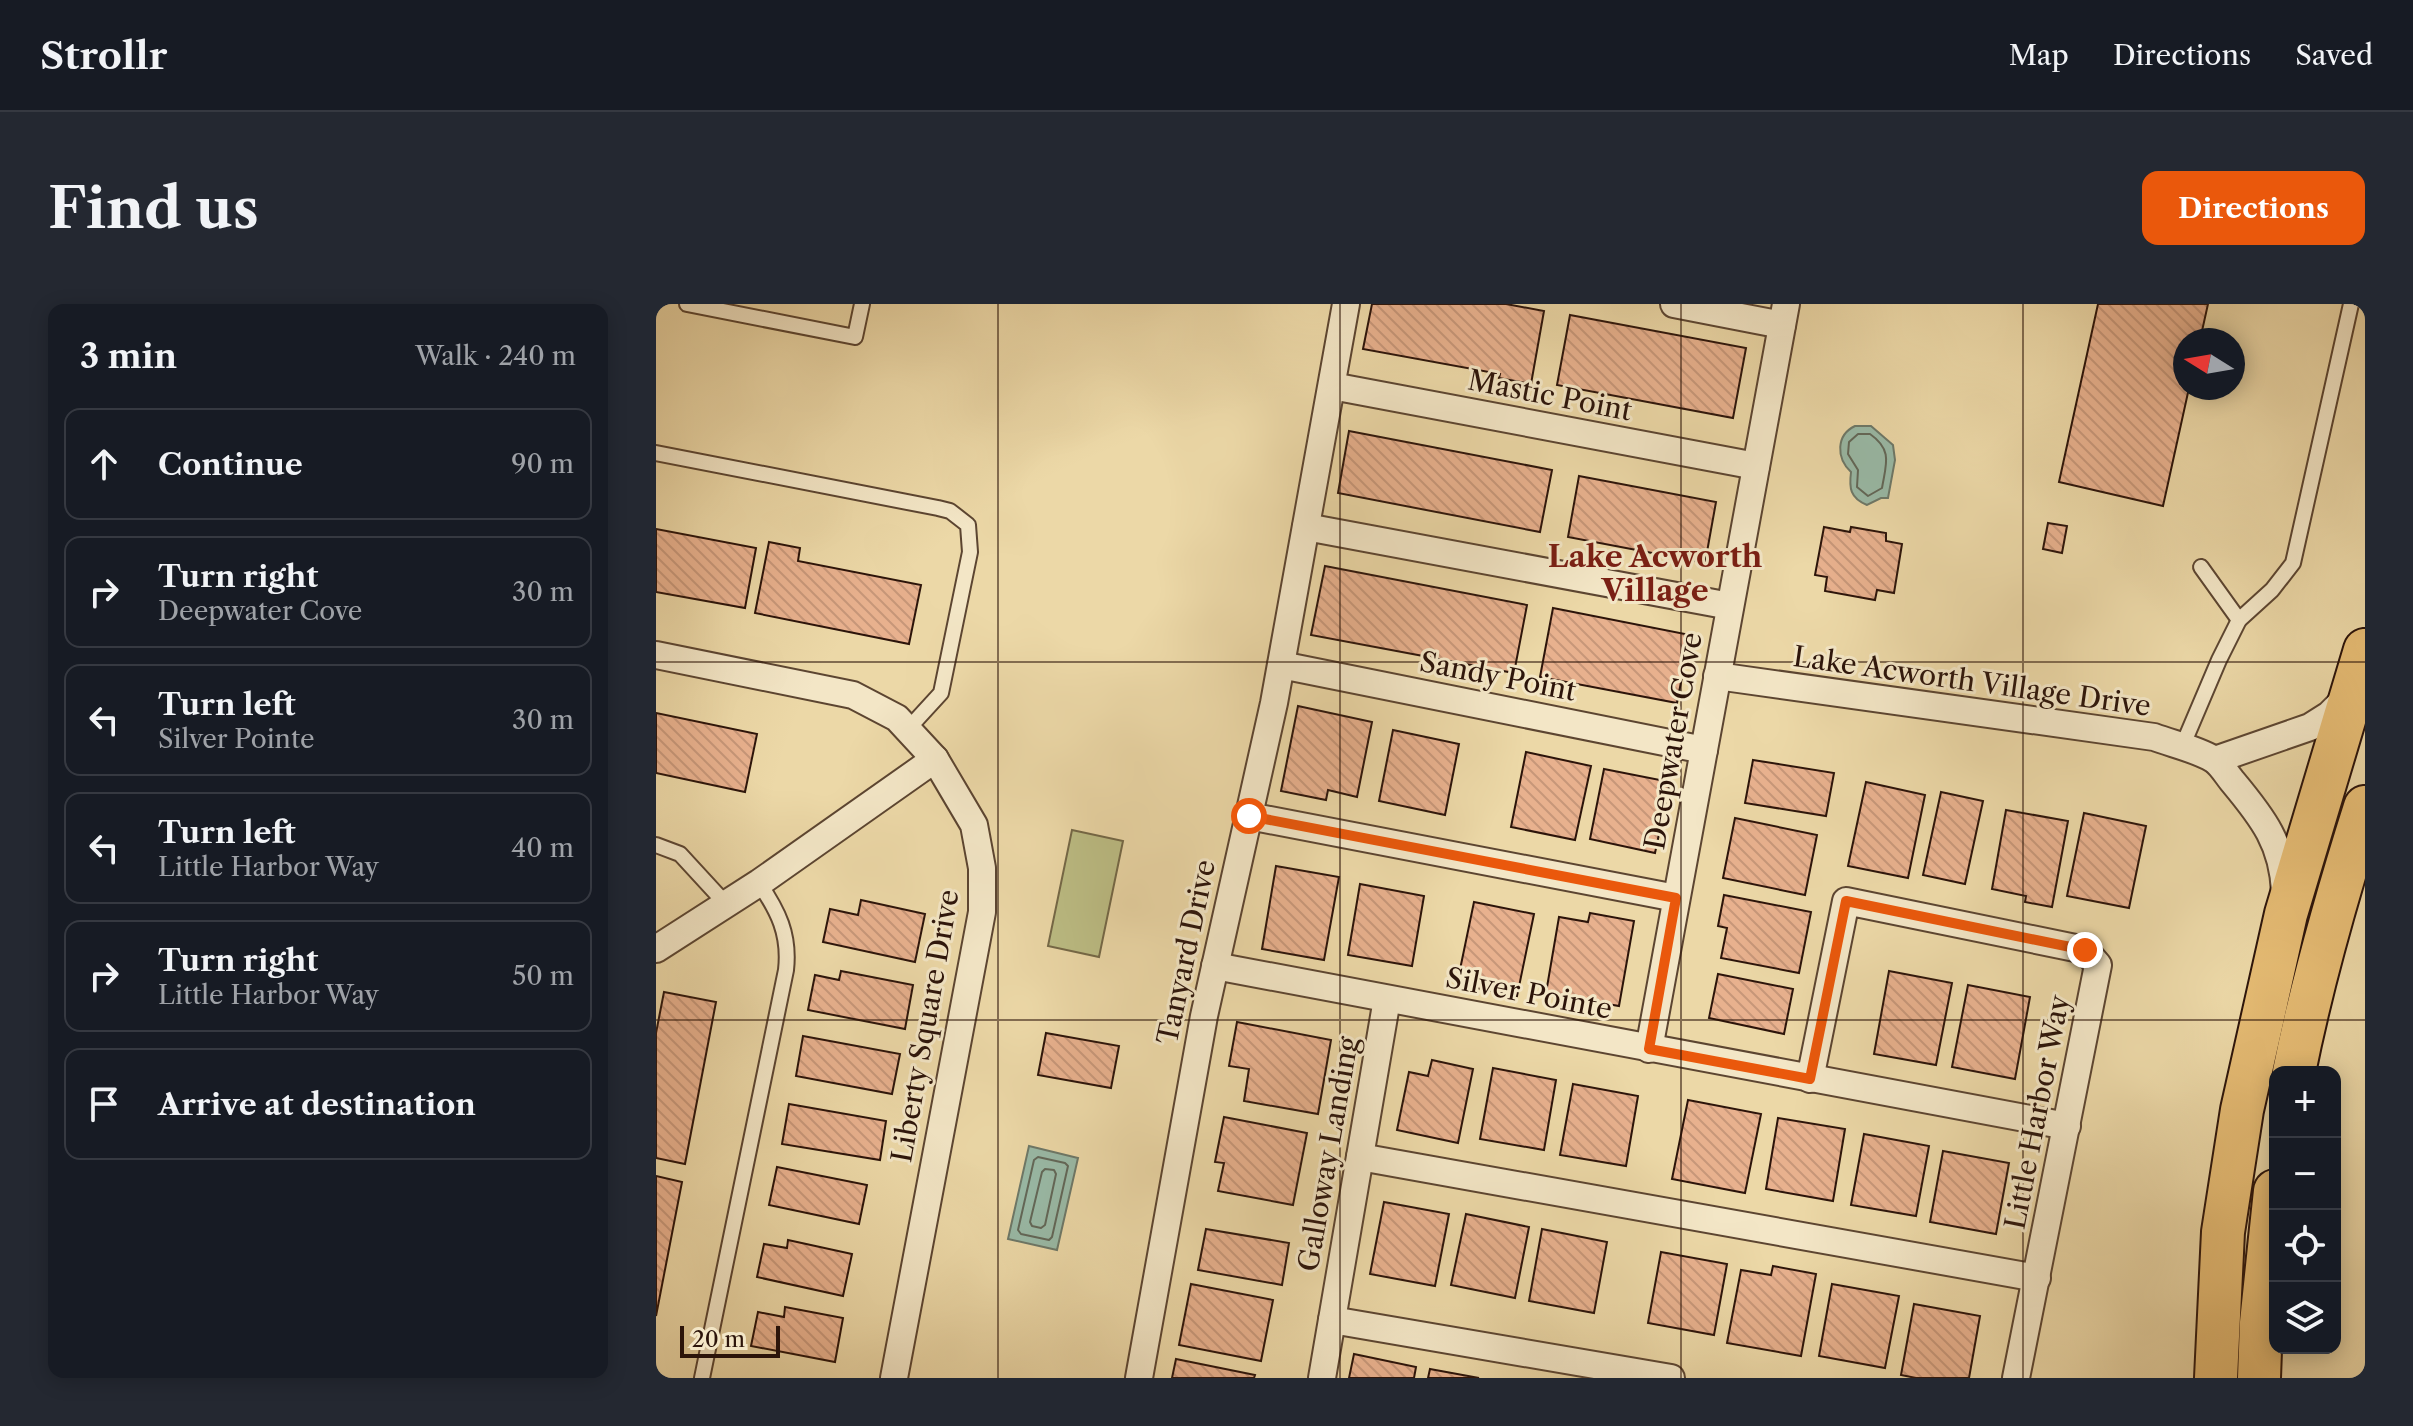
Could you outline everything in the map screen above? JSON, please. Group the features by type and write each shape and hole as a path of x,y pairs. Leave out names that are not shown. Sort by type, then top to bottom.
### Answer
{"main road":[{"path":"2216,1378 2223,1232 2242,1110 2286,914 2365,650"},
{"path":"2295,1066 2333,906 2365,807"},
{"path":"2259,1378 2261,1323 2273,1210"}],"street":[{"name":"Tanyard Drive","path":"1139,1378 1215,966 1281,665 1346,304"},
{"path":"1674,304 1784,314"},
{"name":"Deepwater Cove","path":"1649,1049 1784,314"},
{"name":"Mastic Point","path":"1332,386 1756,466"},
{"path":"1306,527 1730,606"},
{"name":"Liberty Square Drive","path":"656,655 853,695 897,718 935,759 974,825 982,868 982,912 894,1378"},
{"name":"Sandy Point","path":"1281,665 1704,750"},
{"name":"Lake Acworth Village Drive","path":"1717,676 2154,737 2215,760 2262,817 2276,843 2284,872 2286,914"},
{"path":"2215,760 2310,727 2329,715 2352,691"},
{"path":"656,949 759,883 935,759"},
{"path":"1249,816 1676,898"},
{"name":"Little Harbor Way","path":"1810,1079 1846,901 2085,950 2098,965 2016,1378"},
{"name":"Silver Pointe","path":"1215,966 2067,1126"},
{"name":"Galloway Landing","path":"1332,1320 1387,999"},
{"path":"1360,1157 2037,1278"},
{"path":"1322,1378 1332,1320 1671,1378"}],"lane":[{"path":"687,304 855,337 862,304"},
{"path":"2182,747 2239,620 2272,590 2293,563 2351,304"},
{"path":"656,453 950,511 968,525 970,552 941,693 908,729"},
{"path":"2201,567 2239,620"},
{"path":"656,845 680,854 726,904"},
{"path":"702,1378 786,970 788,952 783,923 759,883"}],"green space":[{"path":"1072,830 1123,841 1099,957 1048,946"}],"water":[{"path":"1855,426 1871,426 1893,445 1895,460 1888,498 1867,505 1852,492 1851,472 1841,454 1844,435"},
{"path":"1029,1146 1078,1158 1057,1250 1008,1239"}],"building":[{"path":"1372,304 1506,304 1544,311 1531,384 1499,378 1500,374 1363,349"},
{"path":"2098,304 2208,304 2203,328 2173,328 2173,400 2186,400 2163,506 2059,482"},
{"path":"1570,315 1746,348 1733,418 1557,385"},
{"path":"1349,431 1552,470 1540,532 1338,493"},
{"path":"1579,476 1716,502 1705,563 1568,537"},
{"path":"2048,523 2067,526 2062,553 2043,549"},
{"path":"1824,527 1850,532 1851,527 1886,533 1886,541 1902,544 1894,593 1877,590 1875,600 1825,591 1827,577 1815,575"},
{"path":"656,529 756,548 745,608 656,592"},
{"path":"769,542 800,548 798,561 921,585 909,644 755,613"},
{"path":"1325,566 1527,605 1514,673 1311,635"},
{"path":"1553,608 1690,635 1677,703 1540,677"},
{"path":"1298,706 1372,722 1357,797 1328,790 1326,800 1281,791"},
{"path":"656,713 757,734 745,792 656,773"},
{"path":"1393,730 1459,744 1445,815 1379,801"},
{"path":"1526,752 1591,766 1575,840 1511,827"},
{"path":"1753,760 1834,773 1826,816 1745,803"},
{"path":"1604,769 1670,782 1655,853 1590,839"},
{"path":"1866,782 1925,795 1908,878 1848,866"},
{"path":"1941,792 1983,801 1965,884 1923,875"},
{"path":"2006,810 2068,821 2052,907 2025,902 2026,896 1992,889"},
{"path":"2084,813 2146,826 2129,908 2067,896"},
{"path":"1735,818 1817,835 1805,895 1723,878"},
{"path":"1276,866 1339,877 1324,960 1262,949"},
{"path":"1360,884 1424,896 1412,966 1348,955"},
{"path":"1724,895 1811,912 1799,973 1721,958 1727,928 1718,926"},
{"path":"861,900 925,914 915,962 823,942 830,909 858,915"},
{"path":"1474,902 1534,914 1517,996 1457,984"},
{"path":"1590,913 1634,921 1619,1006 1546,993 1559,917 1588,922"},
{"path":"841,971 913,985 905,1029 808,1010 815,975 839,980"},
{"path":"1889,971 1952,983 1936,1065 1874,1054"},
{"path":"1718,974 1793,989 1784,1034 1709,1018"},
{"path":"1968,985 2030,997 2015,1079 1952,1067"},
{"path":"664,992 716,1002 685,1164 656,1158 656,1033"},
{"path":"1237,1022 1331,1040 1318,1114 1244,1101 1249,1069 1229,1066"},
{"path":"1046,1033 1119,1046 1111,1088 1038,1075"},
{"path":"803,1036 900,1054 892,1094 796,1076"},
{"path":"1432,1060 1473,1069 1458,1143 1397,1130 1409,1072 1428,1076"},
{"path":"1493,1068 1556,1080 1544,1150 1480,1139"},
{"path":"1573,1084 1638,1096 1626,1166 1560,1155"},
{"path":"1688,1100 1761,1114 1745,1193 1672,1179"},
{"path":"789,1104 886,1121 880,1160 782,1144"},
{"path":"1224,1117 1307,1133 1293,1205 1218,1191 1224,1163 1215,1162"},
{"path":"1778,1118 1845,1129 1833,1201 1766,1189"},
{"path":"1864,1134 1929,1146 1916,1216 1851,1205"},
{"path":"1943,1151 2009,1163 1996,1234 1930,1222"},
{"path":"777,1167 867,1185 859,1224 769,1205"},
{"path":"656,1176 682,1182 656,1316"},
{"path":"1384,1202 1449,1214 1435,1286 1370,1274"},
{"path":"1466,1214 1529,1227 1515,1298 1451,1285"},
{"path":"1206,1229 1289,1243 1282,1285 1198,1270"},
{"path":"1542,1229 1607,1242 1594,1313 1529,1301"},
{"path":"788,1240 852,1254 843,1296 757,1277 764,1244 787,1248"},
{"path":"1661,1252 1727,1264 1714,1335 1648,1323"},
{"path":"1773,1266 1816,1274 1801,1356 1727,1343 1741,1270 1771,1275"},
{"path":"1191,1284 1273,1300 1261,1361 1179,1345"},
{"path":"1832,1284 1899,1296 1885,1368 1819,1356"},
{"path":"1914,1304 1980,1316 1969,1378 1901,1375"},
{"path":"785,1307 843,1318 835,1362 751,1346 758,1312 784,1317"},
{"path":"1354,1354 1416,1367 1414,1378 1349,1378"},
{"path":"1176,1359 1255,1375 1254,1378 1172,1378"},
{"path":"1430,1369 1479,1378 1428,1378"}],"district":[{"name":"Lake Acworth Village","path":"1655,573"}],"route":[{"path":"1249,816 1676,898 1649,1049 1810,1079 1846,901 2085,950"}]}
